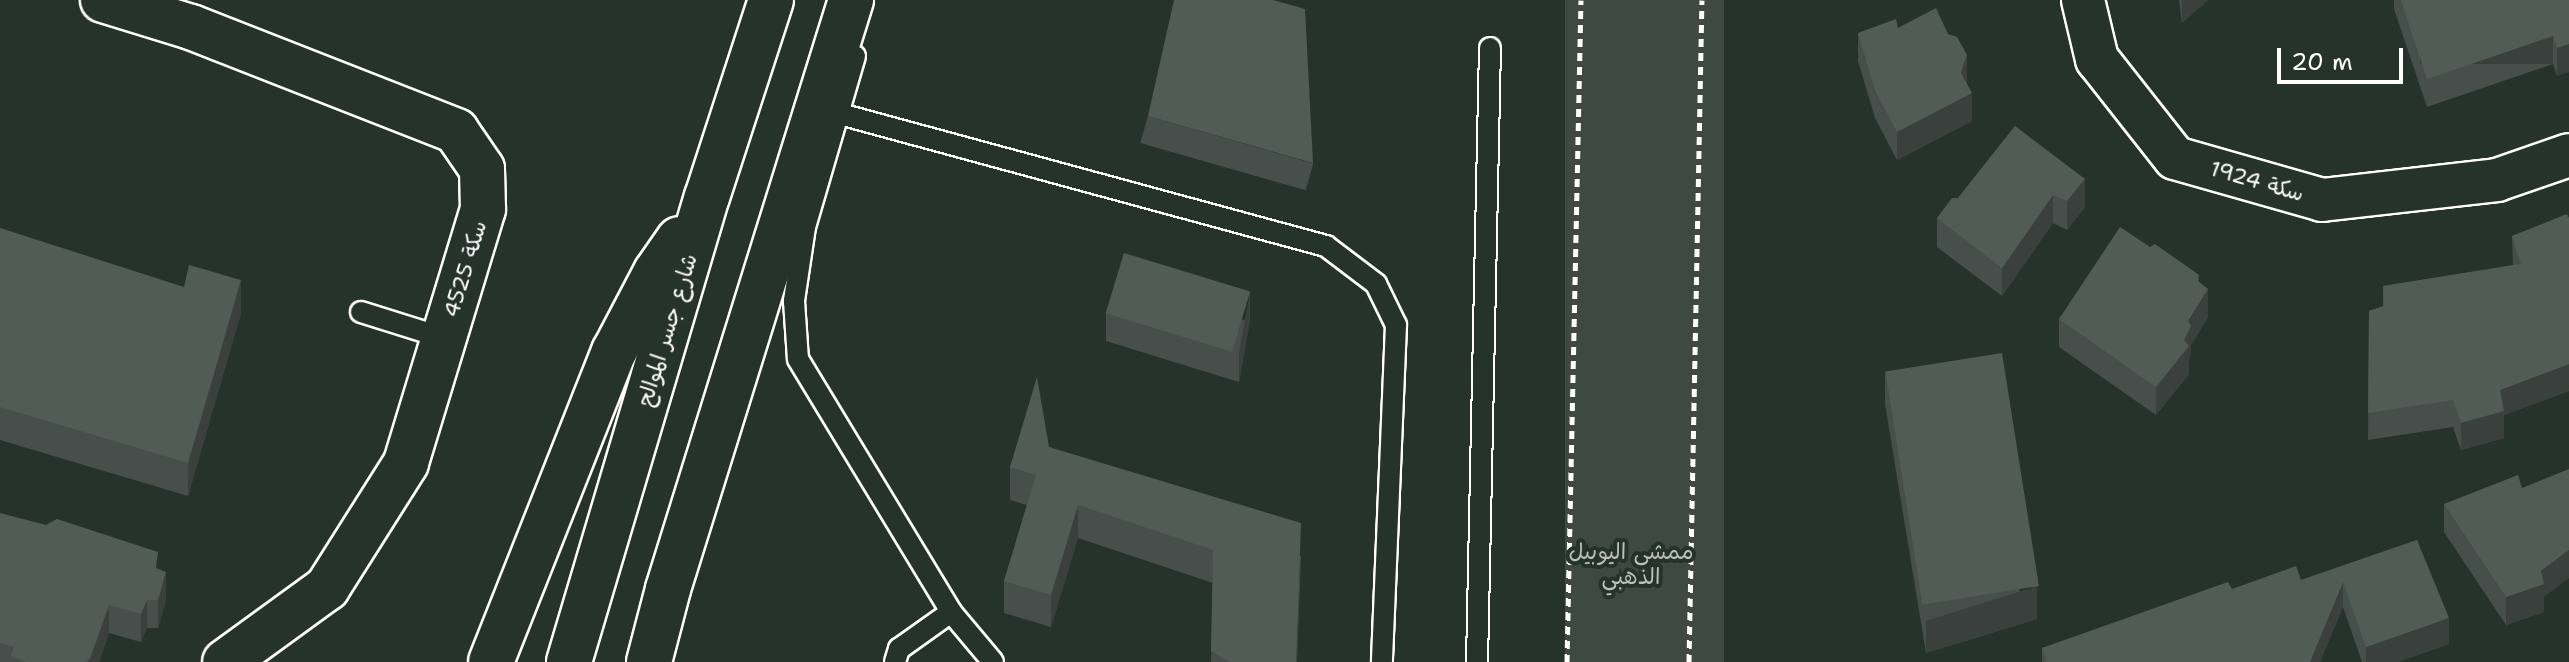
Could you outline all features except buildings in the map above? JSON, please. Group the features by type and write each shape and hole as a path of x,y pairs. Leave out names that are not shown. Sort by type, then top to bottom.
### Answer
{"main road":[{"name":"سكة 4525","path":"103,0 195,14 456,131 482,169 483,209 406,463 327,588 225,662"},
{"name":"شارع جسر الموالح","path":"569,662 707,197 771,0"},
{"path":"649,662 673,573 851,0"},
{"path":"491,662 614,352 656,272 707,197"}],"street":[{"name":"سكة 1924","path":"2083,0 2097,59 2175,158 2322,200 2497,180 2569,155"}],"lane":[{"path":"867,0 840,114 805,227 794,301 798,359 951,612 993,662"},
{"path":"1477,662 1490,48"},
{"path":"840,114 1326,246 1376,284 1396,325 1382,662"},
{"path":"361,312 444,338"},
{"path":"895,662 899,649 951,612"}],"path":[{"path":"1567,662 1581,0"},
{"path":"1689,662 1702,0"}],"green space":[{"name":"ممشى اليوبيل الذهبي","path":"1565,0 1724,0 1724,662 1565,662"}]}
